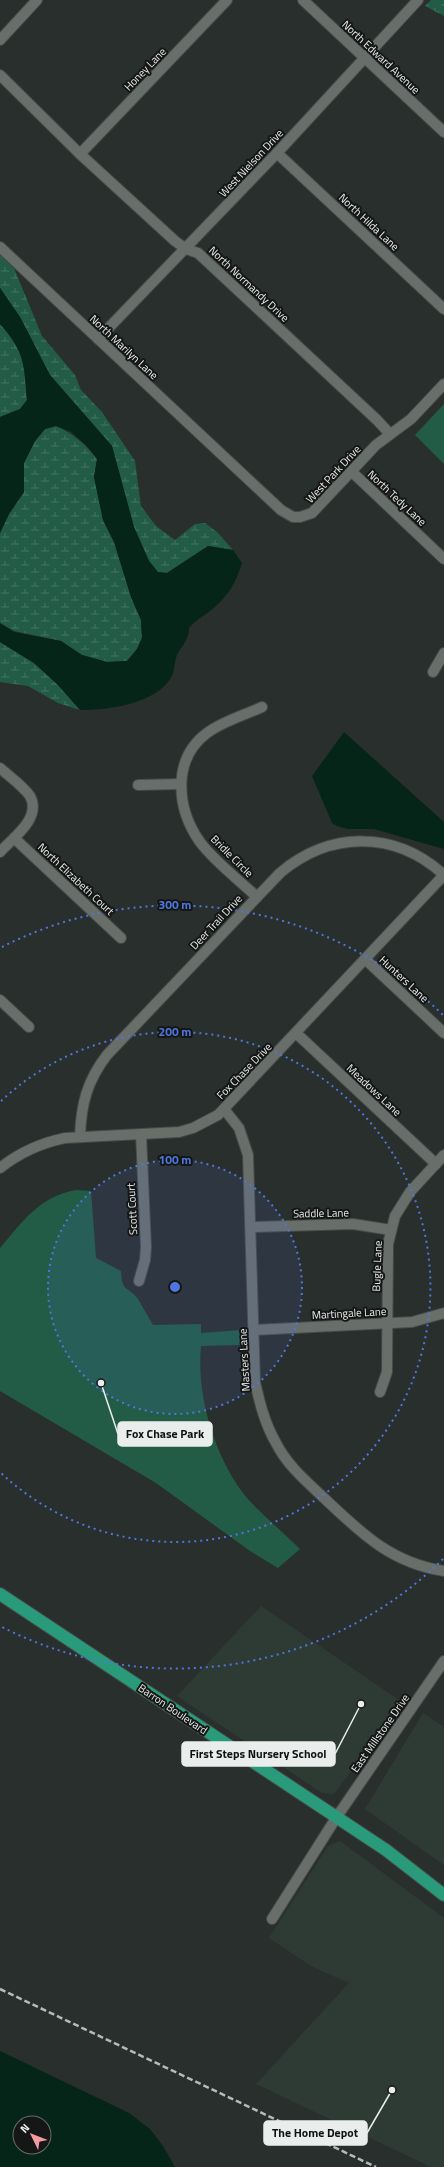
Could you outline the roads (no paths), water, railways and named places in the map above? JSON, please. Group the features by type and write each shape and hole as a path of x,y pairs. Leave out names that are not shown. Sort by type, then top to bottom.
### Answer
{"main road":[{"name":"Barron Boulevard","path":"0,1594 386,1850 444,1895"}],"street":[{"path":"0,40 38,0"},
{"name":"Honey Lane","path":"80,154 227,0"},
{"name":"North Edward Avenue","path":"303,0 444,132"},
{"name":"West Nielson Drive","path":"98,339 277,153 418,0"},
{"name":"North Normandy Drive","path":"0,75 80,154 175,241 186,249 198,253 377,420 390,434"},
{"name":"North Hilda Lane","path":"277,153 444,309"},
{"name":"North Marilyn Lane","path":"0,247 233,465"},
{"name":"West Park Drive","path":"233,465 281,510 294,517 300,517 312,513 319,508 376,445 411,419 444,384"},
{"name":"North Tedy Lane","path":"351,471 444,559"},
{"path":"433,672 444,653"},
{"name":"Bridle Circle","path":"257,897 200,842 185,811 181,796 181,784 184,762 190,750 199,740 214,728 262,707"},
{"path":"0,768 29,795 33,805 29,822 0,852"},
{"path":"138,785 181,784"},
{"name":"North Elizabeth Court","path":"14,838 121,938"},
{"name":"Deer Trail Drive","path":"80,1137 81,1112 84,1100 100,1064 280,873 304,855 350,842 368,841 401,847 433,865 444,875"},
{"name":"Fox Chase Drive","path":"0,1168 32,1148 49,1141 80,1137 179,1132 193,1128 218,1115 444,875"},
{"name":"Hunters Lane","path":"365,959 444,1033"},
{"path":"0,1000 29,1027"},
{"name":"Meadows Lane","path":"296,1033 436,1164"},
{"name":"Masters Lane","path":"224,1110 239,1128 248,1155 256,1382 260,1405 276,1444 288,1461 308,1482 377,1546 419,1566 444,1571"},
{"name":"Scott Court","path":"138,1281 146,1260 141,1134"},
{"name":"Bugle Lane","path":"380,1392 387,1372 387,1260 388,1244 394,1216 403,1202 444,1155"},
{"name":"Saddle Lane","path":"250,1227 353,1224 391,1230"},
{"name":"Martingale Lane","path":"254,1330 423,1321 444,1313"},
{"name":"East Millstone Drive","path":"272,1919 336,1818 444,1661"}],"railway":[{"path":"0,1989 376,2167"}],"place":[{"name":"Fox Chase Park","path":"101,1383"},
{"name":"First Steps Nursery School","path":"361,1704"},
{"name":"The Home Depot","path":"392,2090"}]}
